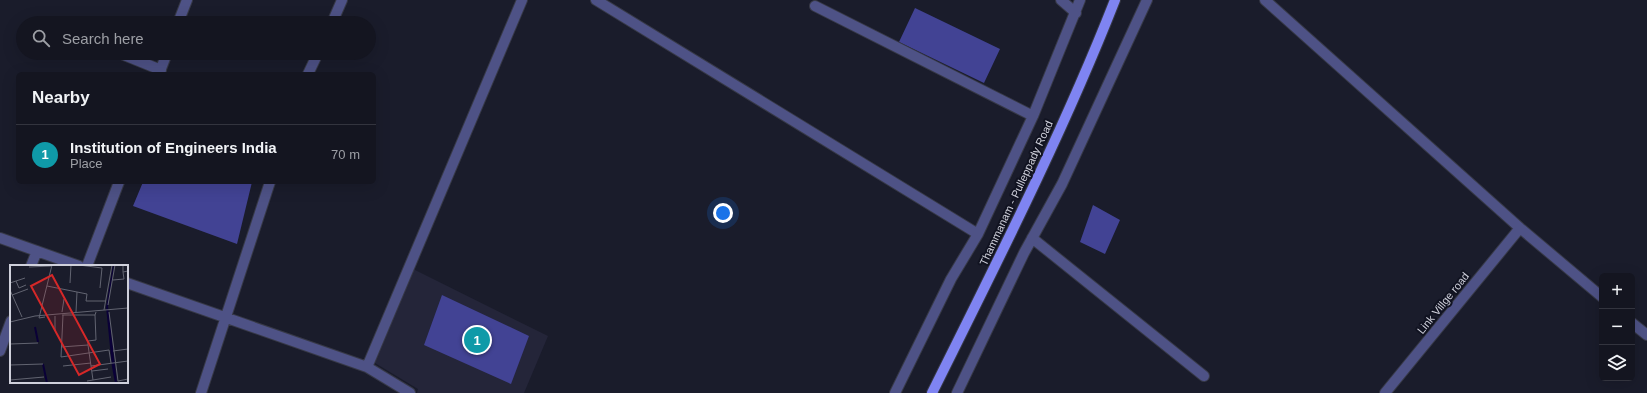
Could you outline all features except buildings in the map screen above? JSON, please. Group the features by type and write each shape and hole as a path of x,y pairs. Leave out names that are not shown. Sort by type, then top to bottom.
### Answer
{"main road":[{"name":"Thammanam - Pulleppady Road","path":"932,393 1021,213 1098,42 1115,0"}],"street":[{"path":"181,16 187,0"},
{"path":"335,16 342,0"},
{"path":"367,367 522,0"},
{"path":"596,0 978,234"},
{"path":"1061,0 1076,13"},
{"path":"895,393 951,279 978,234 1033,116 1080,0"},
{"path":"957,393 1032,238 1062,184 1146,0"},
{"path":"1265,0 1520,228 1599,295"},
{"path":"815,6 1033,116"},
{"path":"134,60 160,72 164,60"},
{"path":"309,72 315,60"},
{"path":"87,265 118,184"},
{"path":"201,393 269,184"},
{"name":"Link Villge road","path":"1385,393 1520,228"},
{"path":"0,238 75,265"},
{"path":"1032,238 1204,376"},
{"path":"31,265 37,251"},
{"path":"128,283 367,367 410,393"},
{"path":"0,351 10,324"},
{"path":"1635,326 1647,336"}],"shaded area":[{"path":"409,267 548,336 524,393 417,393 418,389 370,360"}],"place":[{"name":"Institution of Engineers India","path":"477,340"}]}
